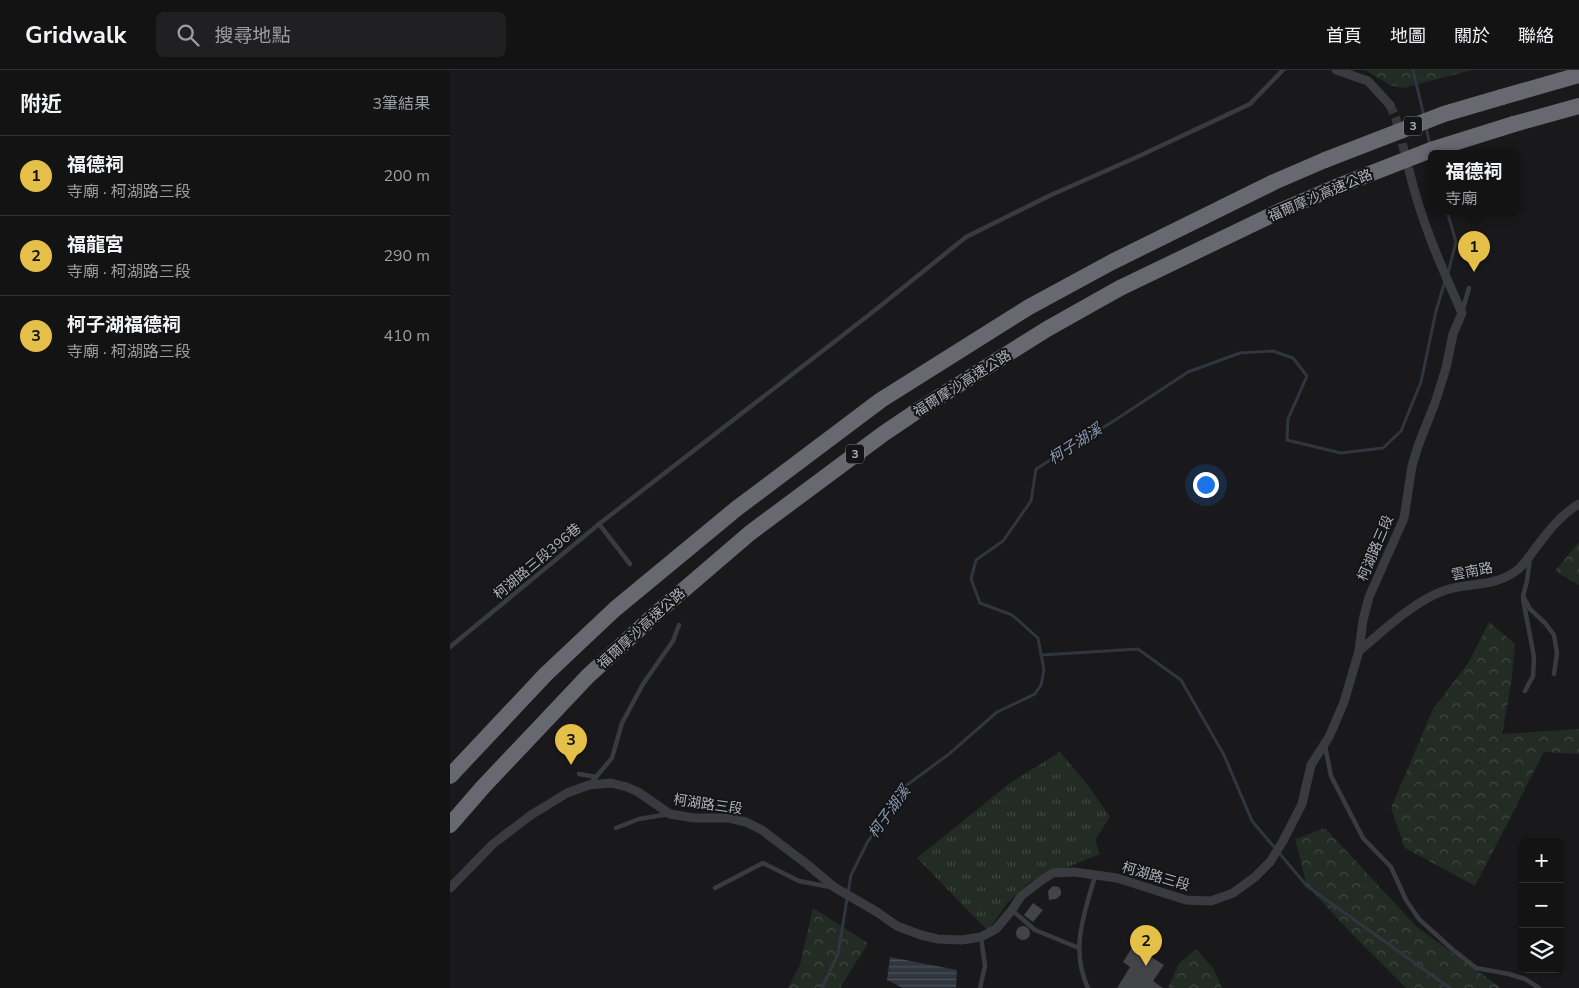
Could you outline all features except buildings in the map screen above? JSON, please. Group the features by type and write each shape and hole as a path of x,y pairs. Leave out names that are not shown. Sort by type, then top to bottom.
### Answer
{"highway":[{"name":"福爾摩沙高速公路","path":"450,776 546,674 615,609 736,508 881,400 1029,307 1112,262 1274,182 1325,160 1444,114 1579,75"},
{"name":"福爾摩沙高速公路","path":"1431,150 1579,106"},
{"name":"福爾摩沙高速公路","path":"450,825 483,787 588,676 645,624 750,533 920,408 1047,329 1120,288 1282,210 1428,151"}],"street":[{"path":"1336,70 1368,81 1390,105"},
{"path":"1409,170 1416,201 1430,240 1462,313"},
{"name":"柯湖路三段","path":"450,888 493,844 531,816 567,793 589,785 611,783 627,787 653,801 663,811 670,814 694,818 729,818 746,822 762,830 808,864 834,887 898,926 938,938 960,940 982,937 996,929 1021,896 1053,873 1074,872 1118,878 1186,900 1211,901 1233,893 1255,877 1270,862 1283,841 1302,804 1311,765 1324,746 1344,702 1359,651 1363,620 1369,597 1404,518 1412,466 1435,403 1446,368 1453,334 1462,313"},
{"name":"雲南路","path":"1359,651 1423,601 1443,590 1485,584 1502,579 1517,570 1562,516 1579,504"}],"lane":[{"path":"599,524 874,311 966,237 1050,195 1250,104 1283,70"},
{"path":"1462,313 1469,288"},
{"name":"柯湖路三段396巷","path":"450,647 599,524 630,564"},
{"path":"1525,691 1533,676 1534,657 1523,596 1531,554"},
{"path":"1523,596 1530,609 1545,623 1554,636 1557,653 1554,674"},
{"path":"589,785 612,758 622,723 643,684 673,641 679,625"},
{"path":"1324,746 1331,776 1363,838 1391,867 1406,900 1418,919 1476,968 1525,979 1539,988"},
{"path":"579,774 596,777"},
{"path":"616,828 640,818 670,814"},
{"path":"715,888 763,863 799,881 834,887"},
{"path":"1088,988 1081,971 1079,948 1083,917 1095,874"},
{"path":"1012,910 1035,930 1079,948"},
{"path":"980,988 985,966 982,937"}],"green space":[{"path":"1365,70 1472,70 1403,88 1390,85"},
{"path":"1579,542 1579,585 1555,571"},
{"path":"1489,622 1515,644 1511,685 1502,734 1579,729 1579,754 1544,752 1475,886 1405,848 1391,808 1433,709 1469,662"},
{"path":"1060,752 1088,785 1110,817 1095,840 1100,854 1030,882 1007,903 988,931 917,858 1010,783"},
{"path":"1325,828 1417,927 1501,988 1406,988 1307,886 1295,839"},
{"path":"813,908 868,943 840,988 788,988 800,965"},
{"path":"1196,949 1213,968 1222,988 1168,988 1179,963"}],"shaded area":[{"path":"890,957 957,970 956,988 903,988 887,980"}],"waterway":[{"name":"柯子湖溪","path":"1413,70 1424,116"},
{"name":"柯子湖溪","path":"1426,127 1430,145"},
{"name":"柯子湖溪","path":"1448,215 1456,242 1448,273"},
{"name":"柯子湖溪","path":"822,988 838,954 851,875 867,843 903,788 949,754 997,712 1035,694 1041,685 1044,670 1038,638 1012,615 980,603 971,579 976,560 1003,541 1031,501 1036,469 1188,372 1240,353 1273,351 1293,358 1307,376 1288,419 1287,440 1341,453 1383,448 1401,431 1421,382 1436,311 1445,281"},
{"path":"1041,655 1138,649 1181,680 1224,755 1252,821 1307,886 1450,988"}],"tunnel":[{"path":"1390,105 1396,119 1407,162"}],"place":[{"name":"福德祠","path":"1474,272"},
{"name":"柯子湖福德祠","path":"571,765"},
{"name":"福龍宮","path":"1146,966"}]}
